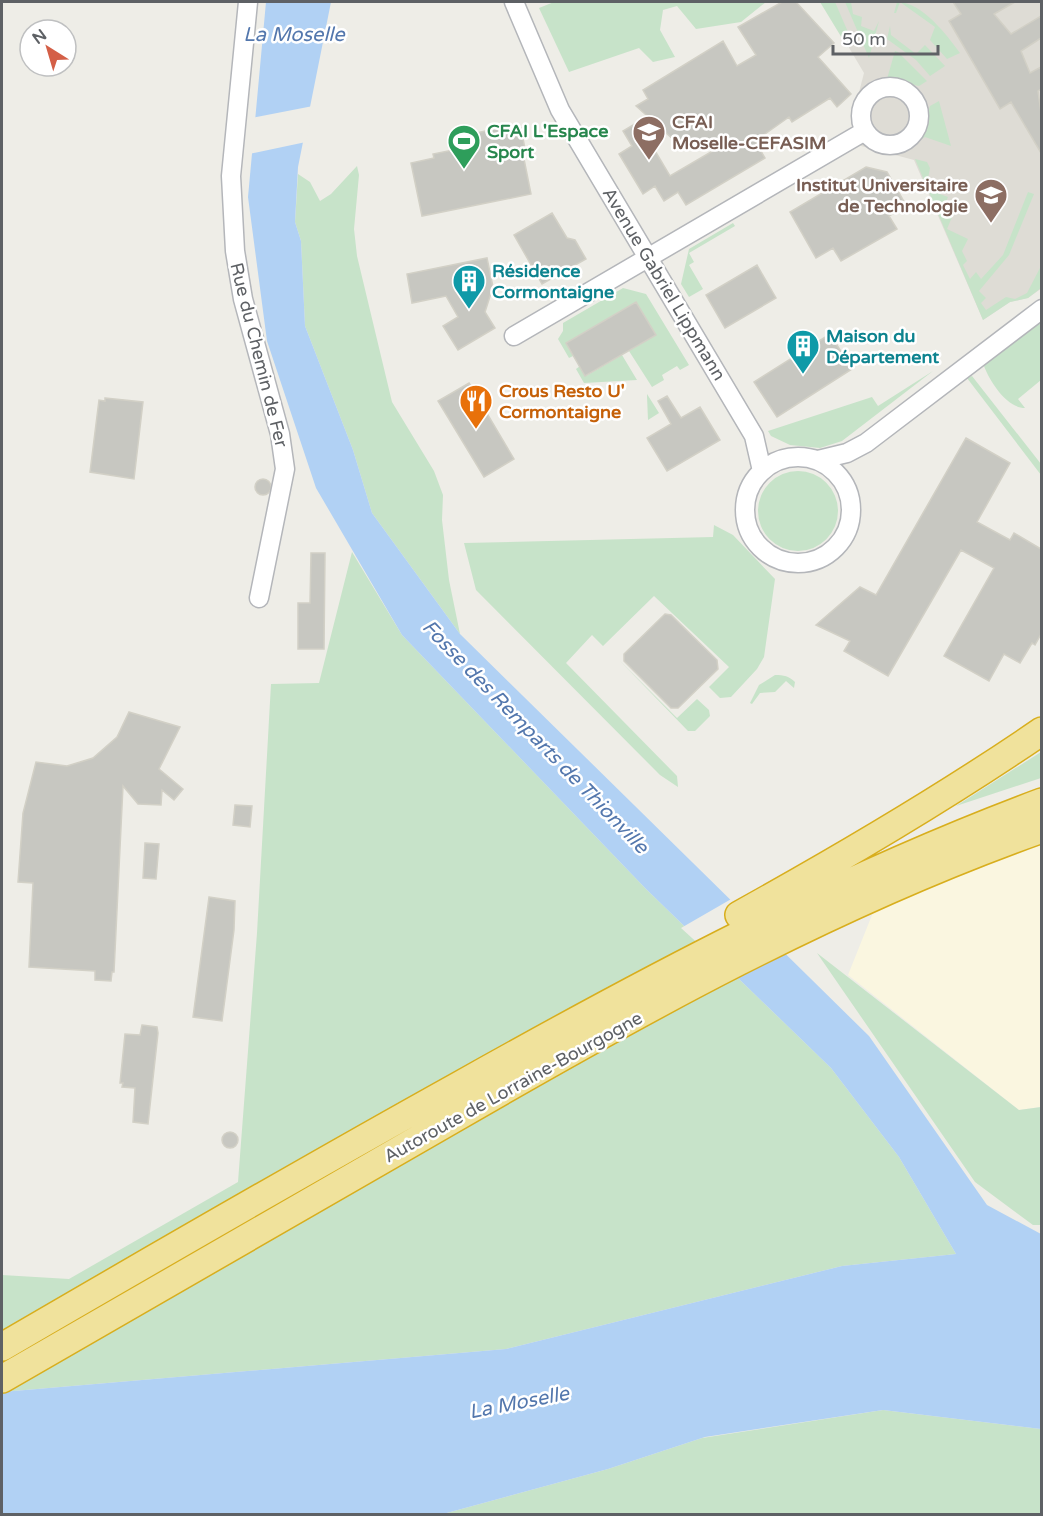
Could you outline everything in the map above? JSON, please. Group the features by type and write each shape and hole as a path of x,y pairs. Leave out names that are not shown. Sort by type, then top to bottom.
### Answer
{"highway":[{"path":"697,959 767,910 1041,731"},
{"path":"767,910 1041,802"},
{"name":"Autoroute de Lorraine-Bourgogne","path":"2,1347 124,1275 559,1029 591,999 697,959 793,935 917,879 1041,829"},
{"name":"Autoroute de Lorraine-Bourgogne","path":"2,1379 550,1064 697,959"}],"street":[{"name":"Rue du Chemin de Fer","path":"248,2 231,176 235,251 243,299 280,434 285,469 259,598"},
{"name":"Avenue Gabriel Lippmann","path":"514,2 560,110 754,436 762,471"},
{"path":"514,336 865,131"},
{"path":"818,460 847,453 866,443 1041,309"},
{"name":"Avenue Gabriel Lippmann","path":"754,436 784,459"},
{"path":"847,489 853,462 866,443"},
{"path":"801,457 818,460 832,468 847,489 852,510 849,525 842,540 832,551 818,559 803,563 787,562 772,556 760,546 751,533 746,518 749,490 762,471 784,459 801,457"}],"shaded area":[{"name":"Institut Universitaire de Technologie","path":"822,2 1041,2 1042,288 1028,298 1010,302 983,320 914,160 861,146 851,123 864,73"},
{"path":"1041,844 1041,1107 1019,1110 848,975 876,905"}],"green space":[{"path":"554,2 766,2 741,22 696,29 677,6 663,10 660,30 675,57 653,62 639,48 569,72 539,8"},
{"path":"820,2 835,2 848,32 848,48"},
{"path":"845,2 851,2 853,14 862,17 861,26 874,31 879,21 869,58"},
{"path":"897,2 900,2 894,13"},
{"path":"901,2 915,7 933,20 960,53 947,59 930,40 935,27"},
{"path":"890,26 891,35 916,54 925,45 945,66 930,76 916,60 887,39"},
{"path":"895,51 927,81 919,86 887,79"},
{"path":"939,101 951,146 925,137 920,140 930,106"},
{"path":"915,159 927,162 930,168 927,186"},
{"path":"357,166 359,175 354,229 357,256 392,402 434,471 443,495 442,520 449,580 460,634 372,513 353,450 305,326 301,241 295,222 298,174 310,182 320,201 331,194"},
{"path":"928,190 948,197 942,211 952,217 947,229 968,239 962,251 967,261 963,265 970,279 976,272 981,279 1003,255 1028,192 1034,194 1009,255 979,291 986,298 981,303 986,310 1006,297 1015,299 1027,293 1041,266 1041,288 1028,298 1010,302 983,320"},
{"path":"733,223 735,226 689,253 694,262 689,265 703,289 689,297 681,284 689,249"},
{"path":"623,288 646,294 689,365 680,370 677,366 662,375 664,380 652,387 629,351 656,335 636,302 566,343 573,356 569,358 558,339 563,331 563,323"},
{"path":"1041,319 1041,380 1018,399 1025,408 1018,407 1000,393 984,366 986,362"},
{"path":"622,355 637,380 584,383 576,369 580,366 586,376"},
{"path":"933,371 842,441 820,448 790,445 771,436 768,431 872,397 878,406"},
{"path":"972,376 1041,464 1041,475 967,378"},
{"path":"647,394 659,413 648,420 647,396"},
{"path":"790,471 806,471 827,482 838,503 838,519 827,540 806,551 790,551 776,545 764,533 758,519 758,503 764,489 776,477"},
{"path":"714,525 733,535 775,579 764,657 757,669 731,697 720,698 709,687 729,667 654,596 603,646 592,635 566,663 677,776 678,787 660,775 476,590 464,543 713,537"},
{"path":"352,552 402,635 646,889 831,1068 899,1157 956,1254 842,1266 506,1349 2,1392 2,1275 69,1279 238,1182 257,933 271,684 319,683"},
{"path":"619,660 677,718 697,699 709,710 710,716 695,731 688,731"},
{"path":"775,675 791,678 795,682 794,688 786,681 775,692 760,693 752,704 750,703 759,685"},
{"path":"1041,752 1041,778 956,806"},
{"path":"817,953 1019,1110 1041,1107 1041,1225 1033,1225 975,1182"},
{"path":"883,1410 1041,1429 1041,1514 443,1514 608,1469 702,1438"}],"water":[{"path":"266,2 331,2 298,167 295,222 301,241 305,326 353,450 372,513 460,634 869,1036 987,1205 1041,1234 1041,1429 883,1410 705,1437 608,1469 443,1514 2,1514 2,1392 506,1349 842,1266 956,1254 899,1157 831,1068 646,889 402,635 316,488 267,341 248,197"}],"pier":[{"path":"313,106 306,142 249,154 252,118"},
{"path":"733,898 766,931 714,958 681,928"}],"building":[{"path":"782,2 796,2 834,43 818,57 851,94 837,107 830,98 792,122 789,117 755,141 765,158 686,205 678,192 664,201 655,186 643,194 619,154 632,146 623,131 638,122 670,176 723,145 674,140 636,106 648,99 643,90 723,41 737,66 756,55 738,27"},
{"path":"953,2 1015,2 994,14 1011,34 1041,16 1041,38 1021,51 1030,73 1041,67 1041,89 1038,91 1041,113 1041,153 1011,102 1000,109 949,21 961,14"},
{"name":"CFAI L'Espace Sport","path":"499,128 500,132 521,128 526,154 523,154 531,194 422,216 411,163 434,158 433,154 478,145 476,133"},
{"path":"866,167 887,172 906,205 889,216 897,229 841,261 833,248 816,258 790,212"},
{"path":"552,213 567,238 575,240 586,259 542,284 514,235"},
{"name":"Résidence Cormontaigne","path":"487,258 493,287 485,312 495,328 458,350 443,326 458,317 446,296 412,303 407,274"},
{"path":"757,265 776,298 725,328 706,295"},
{"path":"636,302 656,335 585,376 566,343"},
{"name":"Maison du Département","path":"830,334 852,369 777,417 754,382"},
{"name":"Crous Resto U' Cormontaigne","path":"469,383 514,459 484,477 438,401"},
{"path":"667,396 681,418 700,407 720,440 667,471 647,438 671,424 658,401"},
{"path":"105,398 143,402 134,479 90,472 99,400 105,401"},
{"path":"966,438 1010,463 977,522 1010,540 1014,533 1041,549 1041,634 1035,645 1032,643 1020,663 1004,654 989,681 944,656 994,568 961,550 888,676 844,651 850,641 816,625 860,587 876,595"},
{"path":"263,479 271,487 263,495 255,487"},
{"path":"311,553 325,553 324,649 298,649 298,603 310,603"},
{"path":"665,614 671,615 717,660 718,669 678,708 671,708 624,661 624,654"},
{"path":"129,712 180,727 159,769 183,789 174,800 162,790 161,805 138,804 123,786 114,972 112,972 111,981 95,980 95,971 29,967 33,883 18,882 23,813 36,762 67,766 93,758 117,737"},
{"path":"235,805 252,806 250,827 233,825"},
{"path":"145,843 159,844 156,879 143,878"},
{"path":"209,897 235,901 234,930 222,1021 193,1017"},
{"path":"142,1025 157,1027 158,1033 148,1124 133,1122 135,1088 122,1087 123,1083 120,1083 125,1034 140,1035"},
{"path":"230,1132 238,1140 230,1148 222,1140"}],"place":[{"name":"CFAI Moselle-CEFASIM","path":"649,161"},
{"name":"CFAI L'Espace Sport","path":"464,170"},
{"name":"Institut Universitaire de Technologie","path":"991,224"},
{"name":"Résidence Cormontaigne","path":"469,310"},
{"name":"Maison du Département","path":"803,375"},
{"name":"Crous Resto U' Cormontaigne","path":"476,430"}],"water label":[{"name":"La Moselle","path":"294,35"},
{"name":"Fosse des Remparts de Thionville","path":"535,737"},
{"name":"La Moselle","path":"519,1403"}]}
